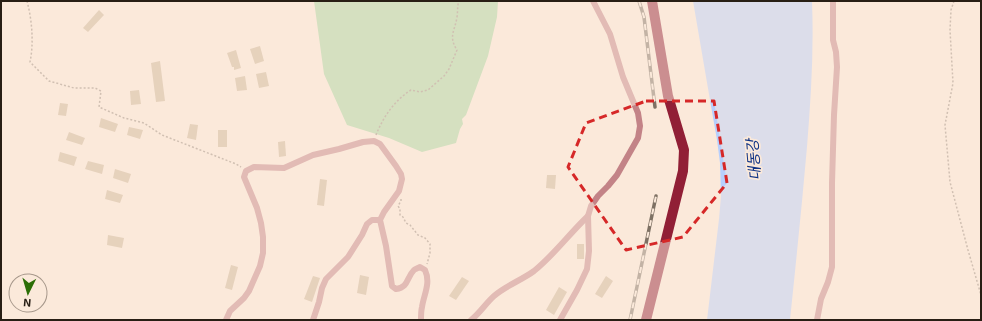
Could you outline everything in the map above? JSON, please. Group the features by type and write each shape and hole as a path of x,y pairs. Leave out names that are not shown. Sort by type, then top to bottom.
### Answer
{"main road":[{"path":"646,320 683,171 684,150 668,96 652,1"}],"street":[{"path":"560,320 587,269 589,251 588,216 591,206 598,196 618,175 638,138 640,126 638,113 623,77 610,34 593,1"},
{"path":"817,320 821,299 832,267 832,183 837,67 836,52 833,40 833,1"},
{"path":"226,320 230,311 244,298 248,291 260,266 263,253 264,237 262,222 244,177 246,171 254,167 284,168 313,155 363,142 374,141 380,144 396,166 402,179 399,190 380,220 386,246 392,286 396,289 401,288 406,284 414,269 420,267 425,270 428,276 421,309 421,320"},
{"path":"471,320 477,316 495,295 532,273 544,263 588,216"},
{"path":"313,320 316,315 322,288 326,279 348,256 362,235 367,224 372,220 380,220"}],"path":[{"path":"27,1 32,35 30,62 49,81 74,88 95,88 101,91 99,107 124,118 144,123 162,135 236,164 246,171"},
{"path":"374,141 390,110 402,96 411,90 420,92 428,90 444,76 449,69 457,50 453,43 453,34 458,15 459,1"},
{"path":"954,1 951,10 950,30 953,83 946,125 950,182 981,295"},
{"path":"399,190 401,201 398,206 400,215 418,235 425,238 430,244 430,253 425,270"}],"highlighted area":[{"path":"646,101 714,101 727,183 683,237 626,250 568,167 586,123"}],"green space":[{"path":"314,1 498,1 497,17 488,56 466,115 462,119 463,124 456,143 422,152 389,138 347,125 324,74"}],"water":[{"name":"대동강","path":"693,1 812,1 813,19 810,110 790,320 707,320 721,196 720,163"}],"building":[{"path":"99,10 104,15 88,32 83,28"},
{"path":"260,46 264,61 255,64 250,49"},
{"path":"236,50 241,68 234,70 227,53"},
{"path":"160,61 165,101 156,102 151,63"},
{"path":"266,72 269,86 259,88 256,74"},
{"path":"245,76 247,90 237,91 235,78"},
{"path":"139,90 141,104 131,105 130,91"},
{"path":"60,103 68,104 66,116 58,115"},
{"path":"101,118 118,124 115,132 99,127"},
{"path":"190,124 198,125 196,140 187,138"},
{"path":"129,127 143,130 140,139 127,135"},
{"path":"218,130 227,130 227,147 218,147"},
{"path":"69,132 85,138 82,145 66,140"},
{"path":"285,141 286,156 279,157 278,142"},
{"path":"60,152 77,157 74,166 58,161"},
{"path":"88,161 104,165 102,174 85,169"},
{"path":"115,169 131,174 128,183 113,178"},
{"path":"547,175 556,175 555,189 546,188"},
{"path":"320,179 327,180 324,206 317,205"},
{"path":"107,190 123,195 120,203 105,199"},
{"path":"108,235 124,238 122,248 107,245"},
{"path":"577,244 584,244 584,259 577,259"},
{"path":"231,265 238,267 232,290 225,288"},
{"path":"360,275 369,277 366,295 357,293"},
{"path":"313,276 320,278 312,302 304,299"},
{"path":"606,276 613,281 602,298 595,294"},
{"path":"462,277 469,281 456,300 449,296"},
{"path":"559,287 567,292 554,315 546,310"}],"railway":[{"path":"639,1 644,17 655,107"},
{"path":"630,320 656,196"}]}
